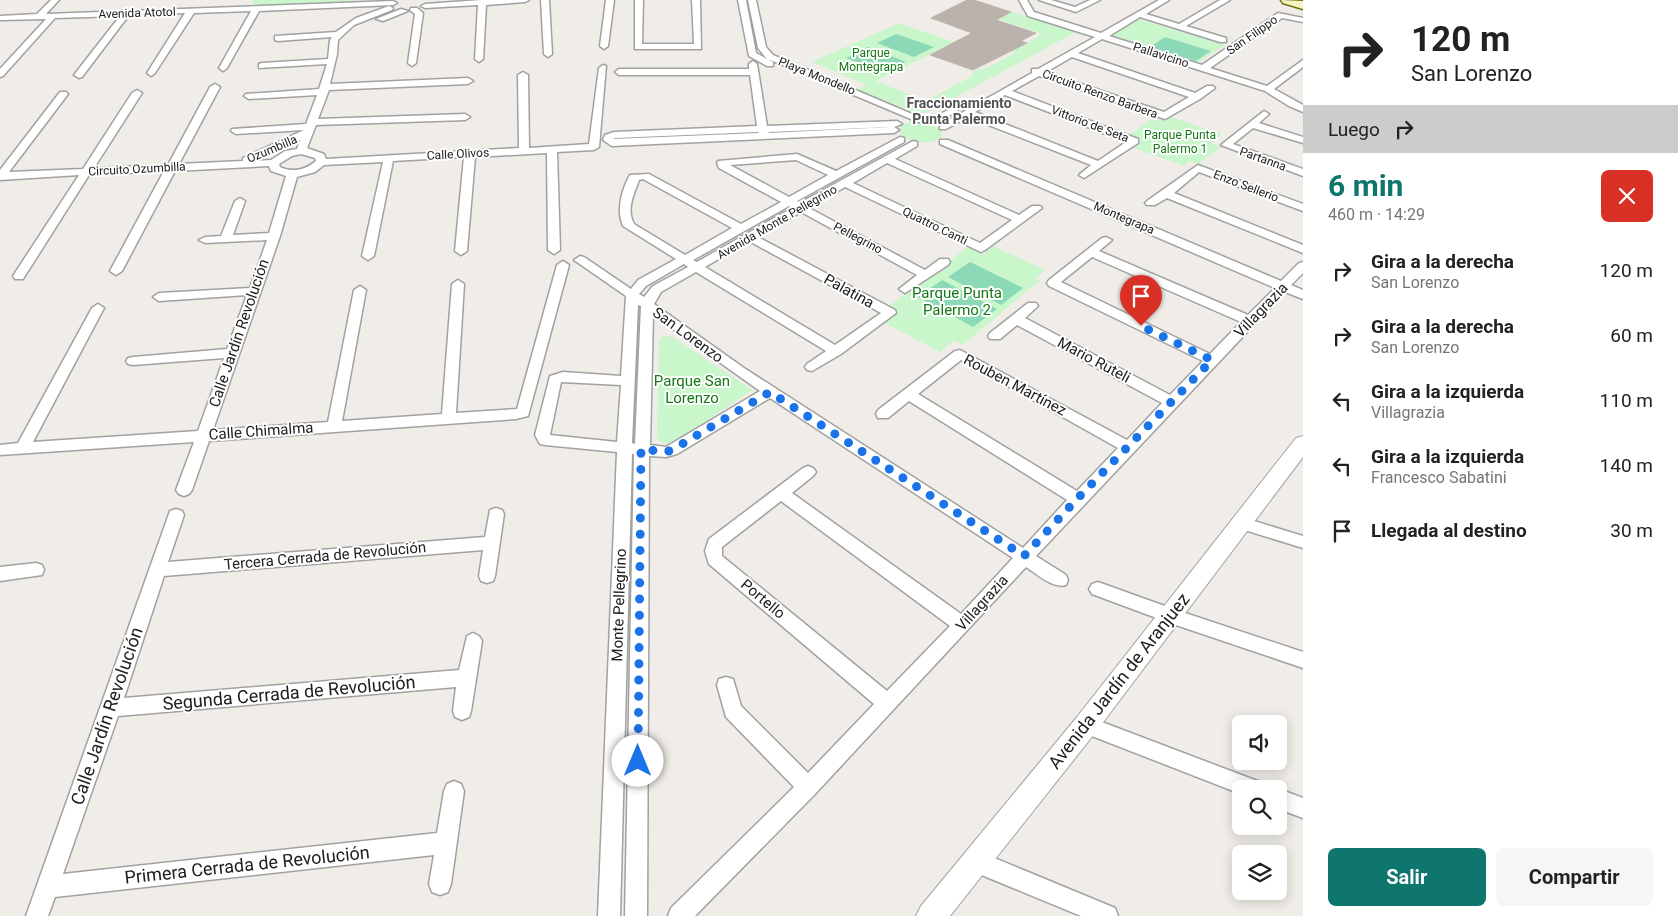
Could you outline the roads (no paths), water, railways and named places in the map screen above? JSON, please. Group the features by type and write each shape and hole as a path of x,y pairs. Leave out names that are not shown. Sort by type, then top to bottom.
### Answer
{"main road":[{"path":"1287,0 1303,5"}],"street":[{"path":"39,17 55,0"},
{"path":"172,12 180,0"},
{"path":"243,9 248,0"},
{"path":"334,50 351,34 375,21 404,10 414,10 427,2 525,0"},
{"path":"545,0 548,54"},
{"path":"604,46 610,0"},
{"path":"639,0 638,47 698,47 696,0"},
{"path":"742,0 764,132"},
{"name":"Playa Mondello","path":"752,0 764,52 770,57 817,80 899,125"},
{"name":"Pallavicino","path":"1023,0 1031,14 1268,89 1303,109"},
{"path":"1043,0 1076,10 1096,0"},
{"path":"764,132 614,135 608,137 608,140 612,143 899,125 926,121 1028,68 1151,0"},
{"path":"943,127 1165,0"},
{"path":"1179,27 1226,0"},
{"path":"479,58 482,2"},
{"path":"301,151 323,90 332,61 334,40 338,34 362,17 394,3 404,10"},
{"name":"Avenida Atotol","path":"0,18 394,3"},
{"path":"339,6 360,10 362,17"},
{"path":"106,14 112,7"},
{"path":"223,68 256,9"},
{"path":"412,63 419,13 414,10"},
{"path":"151,73 191,11"},
{"path":"79,75 126,14"},
{"path":"1141,15 1223,40"},
{"name":"San Filippo","path":"1204,68 1281,15 1303,20"},
{"path":"0,74 52,17"},
{"path":"278,38 338,34"},
{"name":"Playa Mondello","path":"752,54 758,58 943,127"},
{"name":"Circuito Renzo Barbera","path":"1072,54 1197,97"},
{"path":"262,66 332,61"},
{"path":"1268,89 1303,63"},
{"name":"Calle Olivos","path":"321,162 594,147 603,68"},
{"name":"Circuito Renzo Barbera","path":"1028,68 1162,116 1170,114 1210,88"},
{"path":"619,72 754,72"},
{"path":"523,75 524,151"},
{"path":"250,96 468,81"},
{"path":"116,271 215,87"},
{"name":"Vittorio de Seta","path":"1005,92 1134,141 1084,175"},
{"path":"19,276 137,93"},
{"path":"0,176 63,94"},
{"path":"968,113 1099,165"},
{"name":"Partanna","path":"1264,114 1226,145 1303,173"},
{"path":"236,131 465,118"},
{"name":"Partanna","path":"1252,124 1303,140"},
{"path":"899,125 895,135 901,140"},
{"name":"Montegrapa","path":"943,127 948,134 940,143 1303,295"},
{"name":"Ozumbilla","path":"236,164 259,156 309,128"},
{"name":"Avenida Monte Pellegrino","path":"901,140 841,179 802,208 746,233 687,259 642,283 639,300 650,297 657,289 698,266 746,233 790,201 841,179 919,145 901,140"},
{"path":"552,150 554,250"},
{"path":"301,151 312,152 320,156 321,162 310,170 292,174 281,173 275,169 274,163 289,153 301,151"},
{"path":"461,251 470,153"},
{"path":"368,256 389,157"},
{"name":"Pellegrino","path":"841,179 797,157 722,163 723,166 926,275"},
{"path":"887,159 1020,220"},
{"name":"Circuito Ozumbilla","path":"0,176 274,163"},
{"name":"Enzo Sellerio","path":"1151,203 1166,194 1198,168 1303,208"},
{"name":"Calle Jardín Revolución","path":"184,490 274,236 292,174"},
{"path":"746,233 645,176 634,178 624,213 629,226 687,259 836,351"},
{"name":"Quattro Canti","path":"841,179 981,248 1036,208"},
{"path":"1166,194 1303,248"},
{"path":"226,238 240,201"},
{"name":"Palatina","path":"746,233 890,313 812,367"},
{"path":"205,240 274,236"},
{"path":"1106,240 1053,283 1212,360"},
{"path":"1091,252 1250,322"},
{"name":"San Lorenzo","path":"580,260 770,392 1060,580"},
{"path":"905,289 944,262"},
{"name":"Calle Chimalma","path":"0,450 523,412 563,265"},
{"name":"Villagrazia","path":"679,916 808,787 962,625 1078,498 1303,266"},
{"path":"449,418 458,284"},
{"path":"334,426 360,290"},
{"path":"159,297 254,291"},
{"name":"Monte Pellegrino","path":"636,916 633,449 628,381 639,300"},
{"name":"Monte Pellegrino","path":"609,916 633,449 644,409 639,300"},
{"path":"995,336 1032,306"},
{"path":"23,448 98,308"},
{"name":"Mario Ruteli","path":"1016,319 1172,402"},
{"path":"133,360 232,353"},
{"name":"Rouben Martínez","path":"883,414 960,354 1128,447"},
{"path":"628,381 563,377 556,379 542,435 545,440 666,452 770,392"},
{"path":"908,394 1078,498"},
{"name":"Avenida Jardín de Aranjuez","path":"931,916 1086,725 1302,446"},
{"name":"Portello","path":"808,472 715,544 713,551 715,559 887,703"},
{"path":"781,493 962,625"},
{"path":"487,576 496,514"},
{"name":"Calle Jardín Revolución","path":"37,916 111,708 176,515"},
{"path":"1241,523 1303,542"},
{"name":"Tercera Cerrada de Revolución","path":"157,570 492,543"},
{"path":"1,575 36,570"},
{"path":"1098,589 1170,616 1303,660"},
{"path":"462,711 473,641"},
{"name":"Segunda Cerrada de Revolución","path":"111,708 467,678"},
{"path":"726,684 733,711 808,787"},
{"path":"1086,725 1232,781"},
{"path":"440,884 454,791"},
{"path":"1287,802 1303,808"},
{"name":"Primera Cerrada de Revolución","path":"48,887 446,843"},
{"path":"974,861 1107,916"}],"district":[{"name":"Fraccionamiento Punta Palermo","path":"959,112"}],"park label":[{"name":"Parque Montegrapa","path":"871,60"},
{"name":"Parque Punta Palermo 1","path":"1180,142"},
{"name":"Parque Punta Palermo 2","path":"957,302"},
{"name":"Parque San Lorenzo","path":"692,390"}]}
